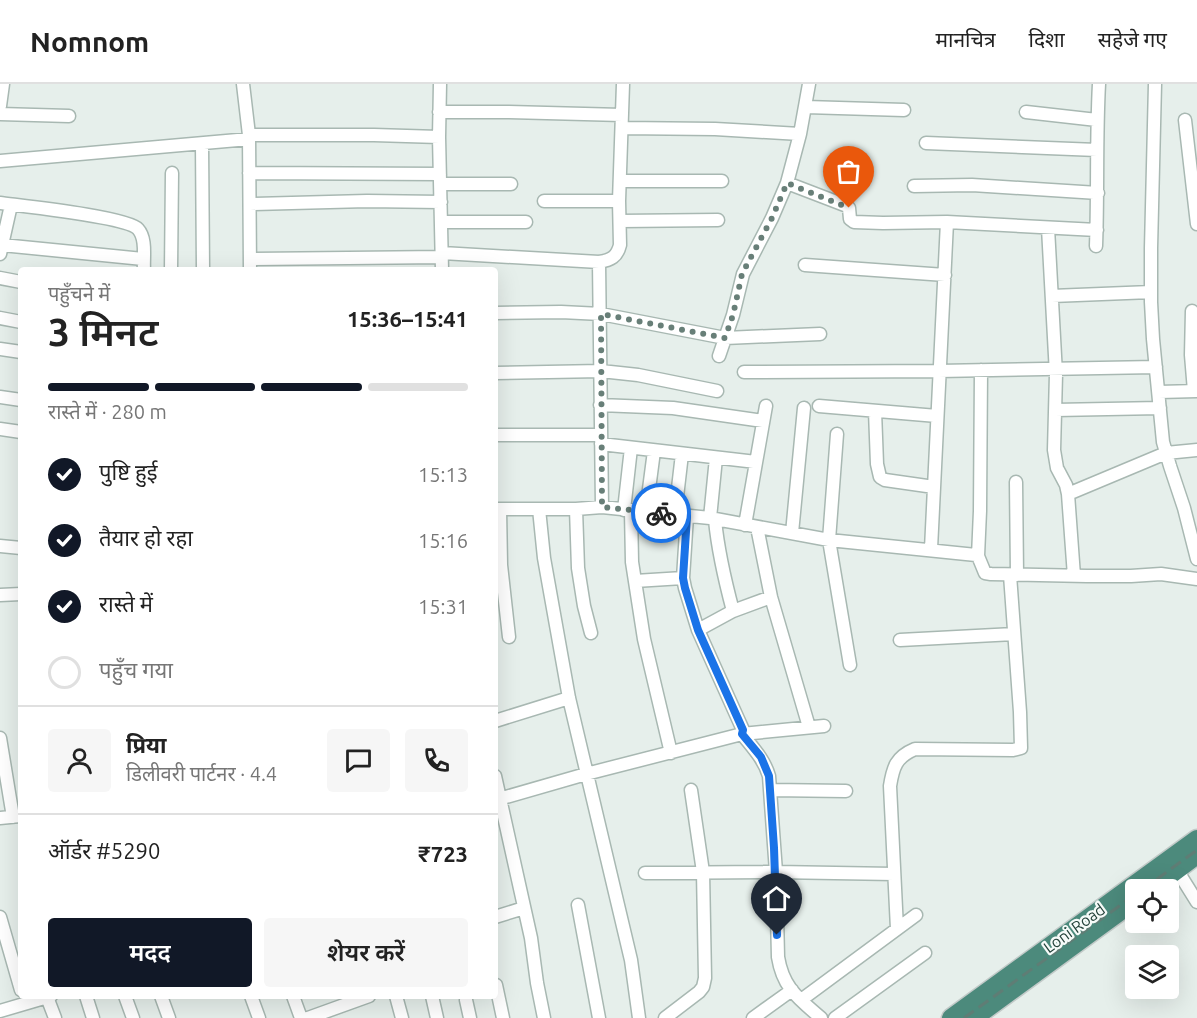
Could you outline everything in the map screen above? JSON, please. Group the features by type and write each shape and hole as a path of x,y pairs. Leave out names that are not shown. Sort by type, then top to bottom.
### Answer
{"highway":[{"name":"Loni Road","path":"951,1018 1197,839"},
{"path":"1165,879 1197,855"},
{"name":"Loni Road","path":"974,1018 1125,908"}],"street":[{"path":"0,106 3,84"},
{"path":"243,84 249,137 250,264 442,255 599,262 609,260 618,252 620,245 619,201 623,84"},
{"path":"440,84 441,267"},
{"path":"719,356 733,315 742,274 772,218 787,183 806,108 809,84"},
{"path":"1096,246 1099,84"},
{"path":"1155,84 1151,292 1156,367 1163,442 1197,559"},
{"path":"806,108 903,110"},
{"path":"439,112 509,112 800,134"},
{"path":"1026,112 1097,120"},
{"path":"0,114 69,116"},
{"path":"1185,120 1197,224"},
{"path":"0,161 202,144 249,137 374,135 439,137"},
{"path":"926,143 1096,150"},
{"path":"202,144 203,267"},
{"path":"171,267 172,173"},
{"path":"249,173 440,179 511,184"},
{"path":"620,180 722,181"},
{"path":"787,183 847,206 850,219 854,222 947,222 1097,230"},
{"path":"914,186 994,186 1098,194"},
{"path":"544,201 619,201"},
{"path":"250,204 441,202"},
{"path":"5,204 96,216 137,227 143,241 144,265 1,250 5,204"},
{"path":"620,221 718,220"},
{"path":"441,222 526,222"},
{"path":"931,549 947,222"},
{"path":"1048,228 1056,368 1054,450 1068,495 1074,576"},
{"path":"599,262 602,507"},
{"path":"805,265 945,275"},
{"path":"0,278 18,281"},
{"path":"1052,296 1151,292"},
{"path":"1159,392 1196,391 1191,355 1192,311"},
{"path":"498,313 601,314 725,338 820,334"},
{"path":"0,318 18,321"},
{"path":"0,349 18,351"},
{"path":"744,372 1156,367"},
{"path":"981,370 981,512 978,556 985,573 1074,576 1161,574 1197,579"},
{"path":"498,373 601,371 638,375 717,391"},
{"path":"0,397 18,400"},
{"path":"600,405 673,408 763,421"},
{"path":"766,406 756,462 751,526 809,727"},
{"path":"819,406 937,416"},
{"path":"792,533 804,408"},
{"path":"1055,410 1160,408"},
{"path":"875,411 877,464 880,477 885,480 934,487"},
{"path":"0,429 18,432"},
{"path":"498,435 538,434 601,440 631,448 756,462"},
{"path":"837,434 829,540 850,664"},
{"path":"631,448 627,510 632,562 649,666 671,753"},
{"path":"1068,495 1166,453 1197,450"},
{"path":"646,512 654,451"},
{"path":"682,454 683,578 687,595 698,630 743,730 742,734 761,757 769,776 780,970 792,990 821,1018"},
{"path":"716,458 713,519 733,611"},
{"path":"897,929 890,786 895,766 901,757 915,749 1013,750 1020,748 1013,575 1016,482"},
{"path":"498,509 602,507 713,519 829,540 931,549 978,556"},
{"path":"1184,508 1197,507"},
{"path":"539,509 544,558 569,698 631,960 639,1018"},
{"path":"576,509 578,568 591,633"},
{"path":"498,523 509,637"},
{"path":"0,546 18,548"},
{"path":"635,581 683,578"},
{"path":"0,595 18,594"},
{"path":"698,630 733,611 771,597"},
{"path":"900,640 1014,634"},
{"path":"498,720 569,698"},
{"path":"499,799 742,734 824,726"},
{"path":"0,738 1,752 17,816 0,819"},
{"path":"665,1018 699,992 705,978 703,872 691,790"},
{"path":"771,790 846,791"},
{"path":"498,793 531,938 544,1018"},
{"path":"1177,870 1197,902"},
{"path":"645,873 894,874"},
{"path":"578,905 599,1018"},
{"path":"498,916 524,908"},
{"path":"801,1000 916,915"},
{"path":"0,917 18,980"},
{"path":"835,1018 925,953"},
{"path":"753,1018 792,990"},
{"path":"498,995 503,1018"},
{"path":"50,999 55,1018"},
{"path":"87,999 93,1018"},
{"path":"126,999 133,1018"},
{"path":"162,999 169,1018"},
{"path":"252,999 259,1018"},
{"path":"294,999 301,1018"},
{"path":"308,1018 361,999"},
{"path":"397,999 402,1018"},
{"path":"433,999 437,1018"},
{"path":"0,1011 24,1000"},
{"path":"466,1000 470,1018"}],"railway":[{"path":"1157,879 1197,850"},
{"path":"964,1018 1125,902"}],"way so far":[{"path":"661,513 602,507 601,314 725,338 733,315 742,274 772,218 787,183 849,208"}],"route":[{"path":"661,513 687,516 683,578 689,603 698,630 744,732 742,734 761,757 769,776 777,935"}]}
